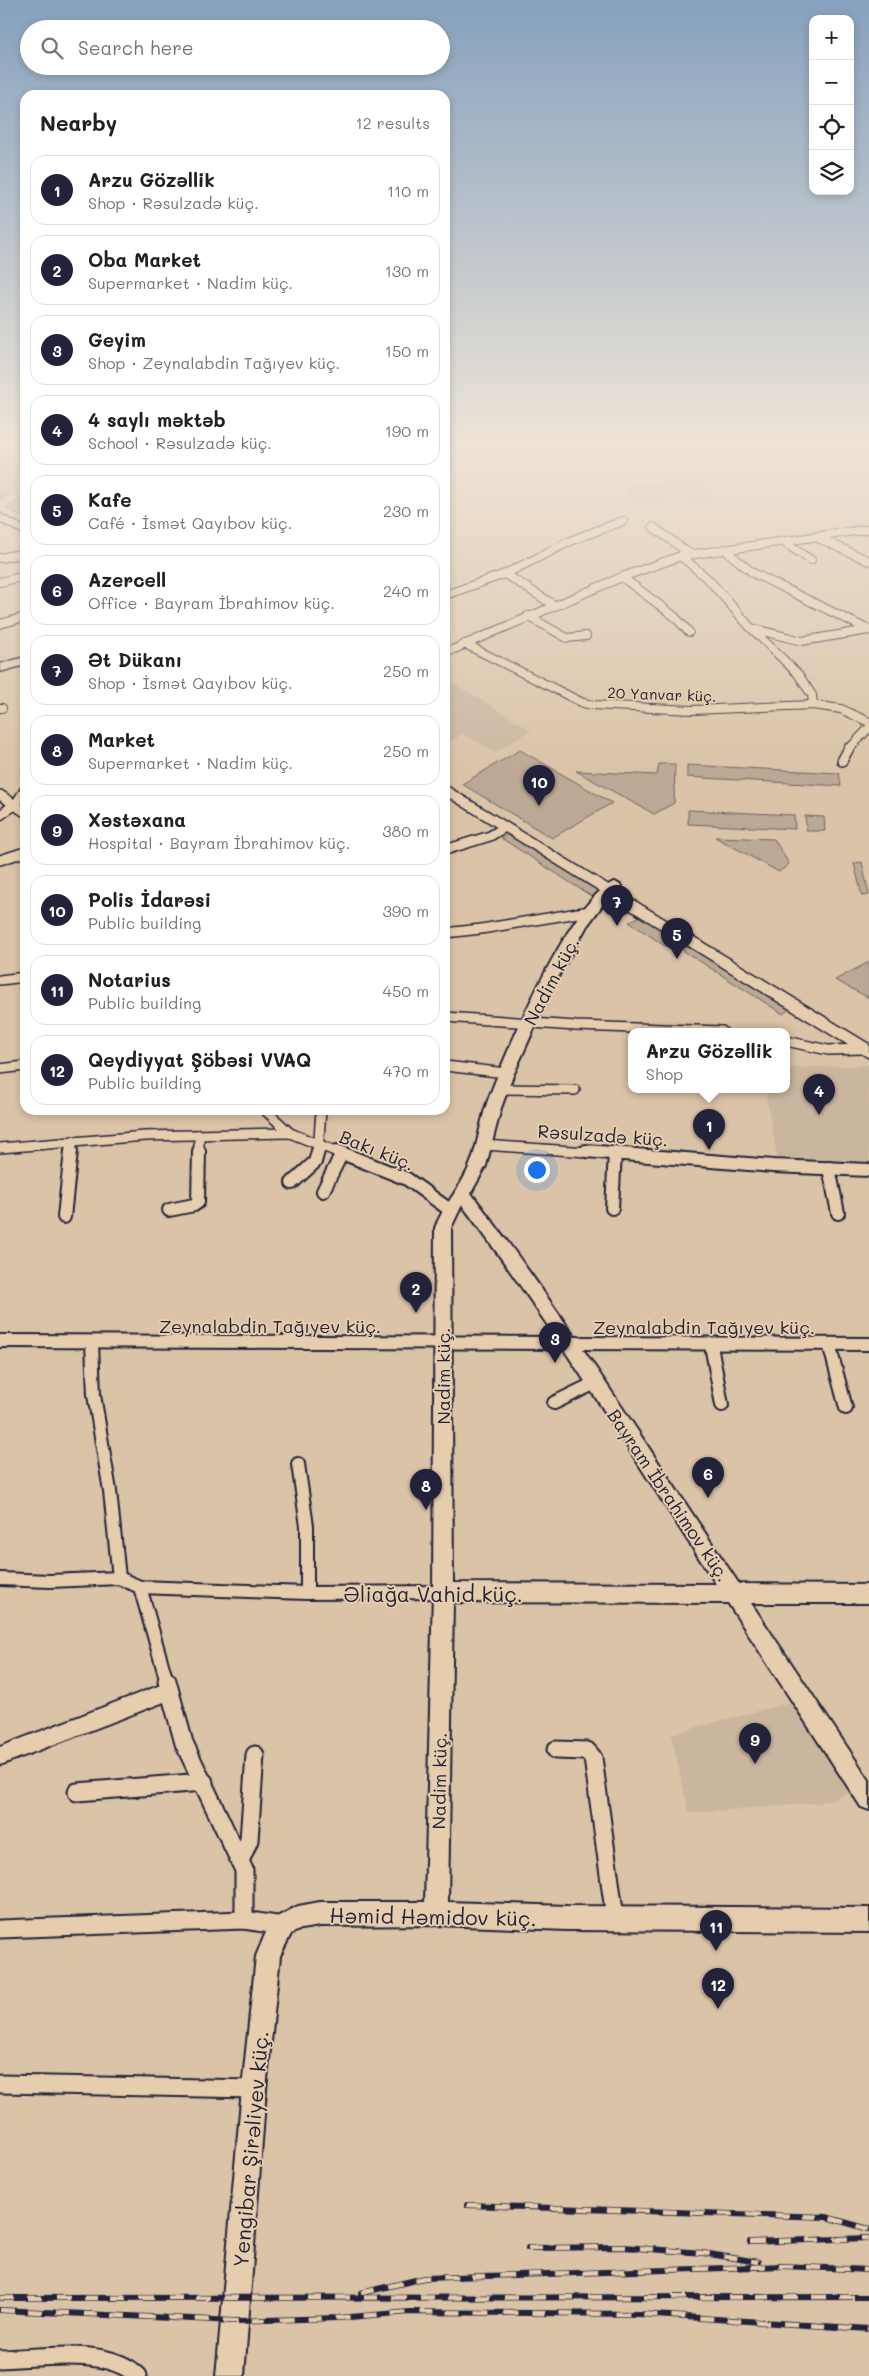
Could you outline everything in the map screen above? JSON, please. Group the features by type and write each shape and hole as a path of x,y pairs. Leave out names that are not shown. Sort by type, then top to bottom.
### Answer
{"main road":[{"path":"0,668 20,662"},
{"path":"450,784 611,888 867,1048"},
{"path":"450,792 505,827 611,888"}],"street":[{"path":"0,558 20,553"},
{"path":"450,593 505,574 547,553"},
{"path":"450,650 622,577 681,556 698,553"},
{"path":"729,553 753,573 869,630"},
{"path":"800,553 811,560"},
{"path":"851,553 869,561"},
{"path":"681,556 704,574 751,628 800,678 812,695 813,705"},
{"path":"505,574 554,605"},
{"path":"0,582 20,577"},
{"path":"622,577 674,616 689,632"},
{"path":"528,616 567,638 586,636"},
{"path":"0,624 20,618"},
{"path":"751,628 802,641 869,630"},
{"name":"20 Yanvar küç.","path":"465,644 583,704 692,710 813,705 841,709 869,722"},
{"path":"842,761 850,746 869,728"},
{"path":"0,795 20,808"},
{"path":"0,815 16,804 20,798"},
{"path":"450,848 484,838 505,827"},
{"path":"0,860 20,854"},
{"name":"Nadim küç.","path":"436,1913 443,1592 443,1228 450,1210 464,1194 478,1166 500,1088 529,1021 553,973 590,911 611,888"},
{"path":"450,932 590,911"},
{"path":"0,980 20,978"},
{"path":"450,1017 634,1028"},
{"path":"790,1042 828,1050 867,1048"},
{"path":"0,1069 20,1067"},
{"path":"450,1067 506,1073"},
{"path":"500,1088 521,1091 575,1090"},
{"name":"Bakı küç.","path":"270,1115 290,1133 407,1179 450,1210"},
{"path":"292,1183 315,1162 320,1145 322,1115"},
{"path":"0,1148 72,1141 290,1133"},
{"path":"169,1210 194,1205 198,1202 200,1135"},
{"path":"64,1217 72,1141"},
{"name":"Rəsulzadə küç.","path":"484,1145 614,1152 727,1163 869,1170"},
{"path":"612,1208 614,1152"},
{"path":"322,1191 342,1153"},
{"path":"828,1168 838,1213"},
{"name":"Bayram İbrahimov küç.","path":"464,1194 507,1252 570,1345 869,1799"},
{"name":"Zeynalabdin Tağıyev küç.","path":"0,1341 570,1345 869,1344"},
{"path":"92,1342 91,1366 95,1417 108,1480 119,1578"},
{"path":"711,1344 722,1406"},
{"path":"830,1344 846,1408"},
{"path":"554,1403 595,1383"},
{"path":"298,1464 307,1526 307,1593"},
{"name":"Əliağa Vahid küç.","path":"0,1579 50,1581 119,1578 140,1587 307,1593 869,1594"},
{"path":"140,1587 162,1658 184,1743 240,1861 246,1882 244,1920"},
{"path":"0,1756 169,1690"},
{"path":"556,1750 587,1752 593,1758 615,1918"},
{"path":"240,1861 249,1840 255,1756"},
{"path":"77,1792 204,1782"},
{"name":"Həmid Həmidov küç.","path":"283,1926 298,1918 320,1914 436,1913 615,1918 869,1920"},
{"path":"0,1929 244,1920 283,1926"},
{"name":"Yengibar Şirəliyev küç.","path":"230,2376 254,2089 268,1956 274,1940 283,1926"},
{"path":"0,2084 254,2089"},
{"path":"0,2359 99,2356 128,2366 138,2376"}],"shaded area":[{"path":"450,681 531,730 495,752 463,734 450,740"},
{"path":"520,750 612,803 552,838 462,784"},
{"path":"659,764 675,764 674,803 654,814 576,771 657,775"},
{"path":"687,765 839,773 841,786 687,777"},
{"path":"688,810 794,815 795,829 688,824"},
{"path":"805,816 824,817 825,831 807,831"},
{"path":"509,834 597,890 591,896 501,838"},
{"path":"715,837 774,839 789,864 779,872"},
{"path":"862,862 869,895 862,896 854,863"},
{"path":"640,916 789,1009 783,1014 671,943 665,946 629,922"},
{"path":"869,962 869,998 835,980"},
{"path":"869,1065 869,1164 778,1161 766,1093 790,1093 790,1068"},
{"path":"796,1701 851,1793 819,1803 689,1813 671,1734"}],"railway":[{"path":"467,2205 826,2217 869,2229"},
{"path":"750,2242 869,2238"},
{"path":"528,2248 623,2247 703,2253 758,2262"},
{"path":"361,2293 424,2278 783,2266 869,2270"},
{"path":"0,2298 869,2297"},
{"path":"0,2310 235,2321 338,2318 410,2312 639,2314 869,2329"}],"place":[{"name":"Polis İdarəsi","path":"539,806"},
{"name":"Ət Dükanı","path":"617,926"},
{"name":"Kafe","path":"677,959"},
{"name":"4 saylı məktəb","path":"819,1115"},
{"name":"Arzu Gözəllik","path":"709,1150"},
{"name":"Oba Market","path":"416,1313"},
{"name":"Geyim","path":"555,1363"},
{"name":"Azercell","path":"708,1498"},
{"name":"Market","path":"426,1510"},
{"name":"Xəstəxana","path":"755,1764"},
{"name":"Notarius","path":"716,1951"},
{"name":"Qeydiyyat Şöbəsi VVAQ","path":"718,2009"}]}
